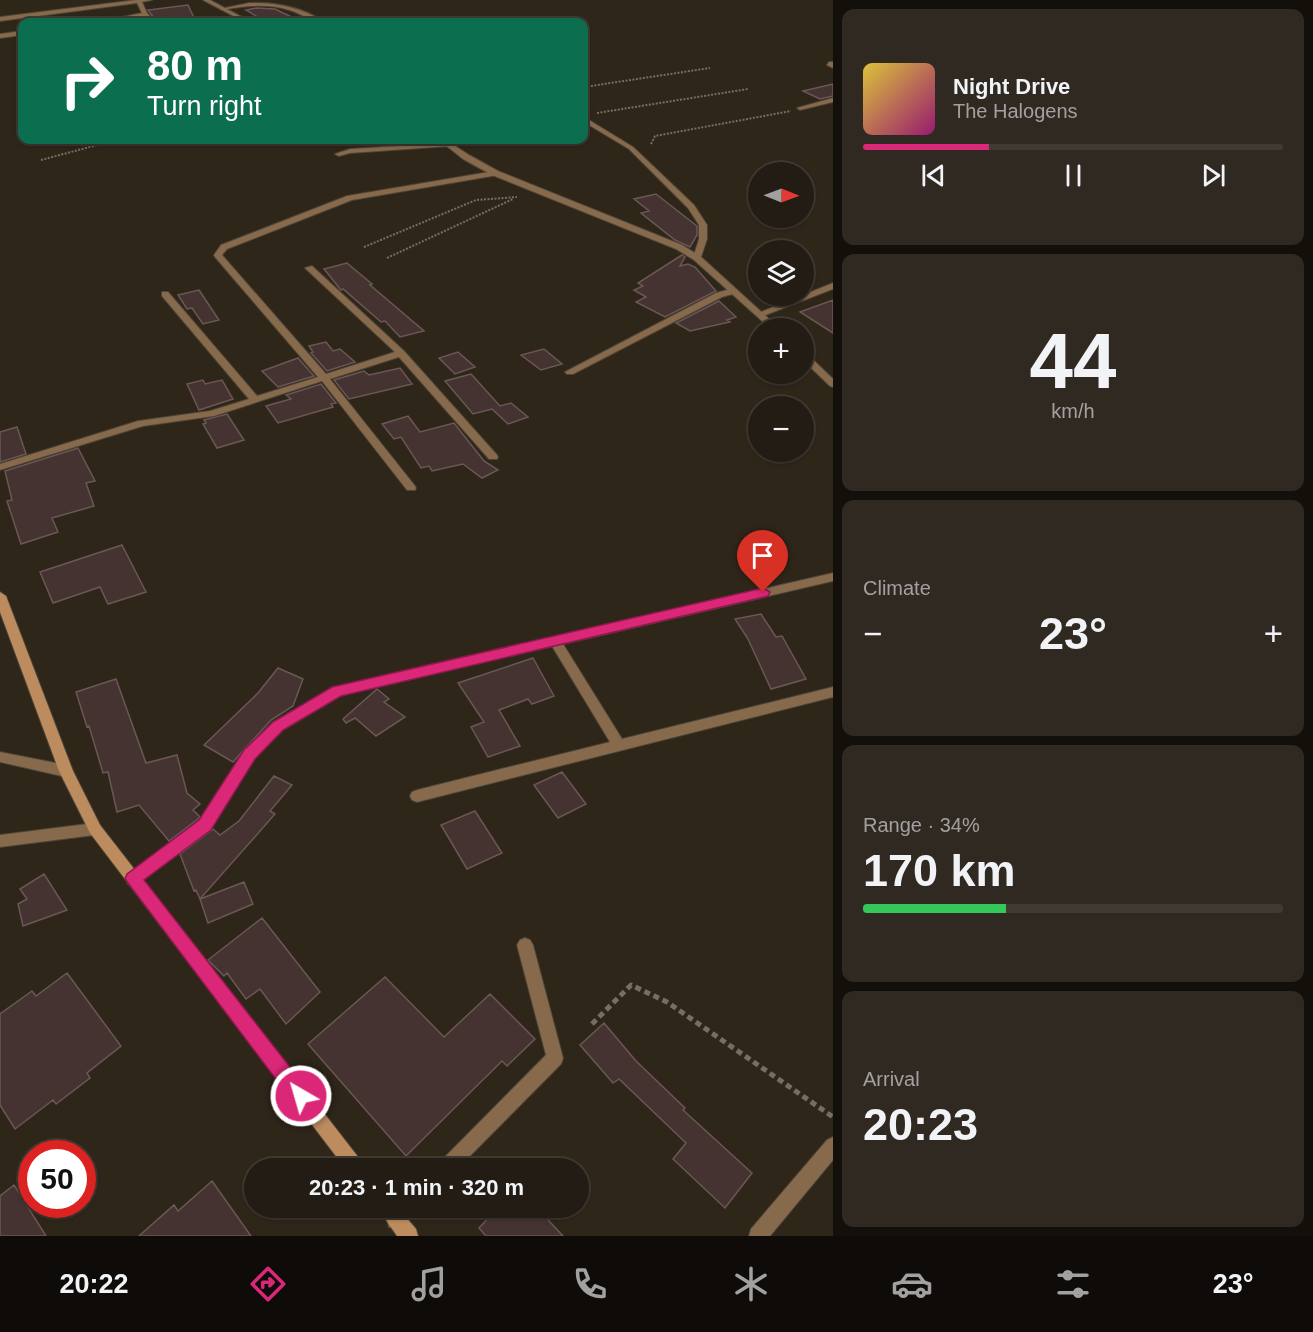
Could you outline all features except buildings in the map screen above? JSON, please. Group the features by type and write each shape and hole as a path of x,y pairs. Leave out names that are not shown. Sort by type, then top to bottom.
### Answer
{"main road":[{"path":"0,596 66,771 95,829 348,1158"},
{"path":"400,1218 409,1236"}],"street":[{"path":"0,19 149,0"},
{"path":"206,0 240,18"},
{"path":"140,1 149,18"},
{"path":"123,18 145,14"},
{"path":"0,36 18,34"},
{"path":"800,108 833,100"},
{"path":"588,121 631,148 691,207 703,225 704,239 697,258"},
{"path":"339,154 425,144"},
{"path":"449,144 495,173 679,247 697,258 764,318"},
{"path":"411,488 324,378 218,255 225,247 350,198 495,173"},
{"path":"309,268 401,353 493,457"},
{"path":"760,314 833,286"},
{"path":"570,372 719,295 734,291"},
{"path":"165,294 255,400"},
{"path":"0,467 142,423 211,414 401,353"},
{"path":"814,366 833,384"},
{"path":"133,879 205,825 250,754 278,726 338,691 833,577"},
{"path":"554,640 619,746"},
{"path":"417,796 833,692"},
{"path":"0,757 66,771"},
{"path":"0,841 95,829"},
{"path":"456,1158 555,1058 525,945"},
{"path":"758,1236 833,1146"}],"lane":[{"path":"222,9 263,2 303,12 314,18"}],"path":[{"path":"588,86 710,68"},
{"path":"592,114 748,89"},
{"path":"651,144 655,136 784,114 800,108"},
{"path":"40,160 101,144"},
{"path":"387,258 532,189"},
{"path":"364,247 476,200 517,196"},
{"path":"592,1024 632,985 667,1002 833,1117"}],"route":[{"path":"301,1096 133,879 205,825 250,754 278,726 338,691 391,676 763,592"}]}
